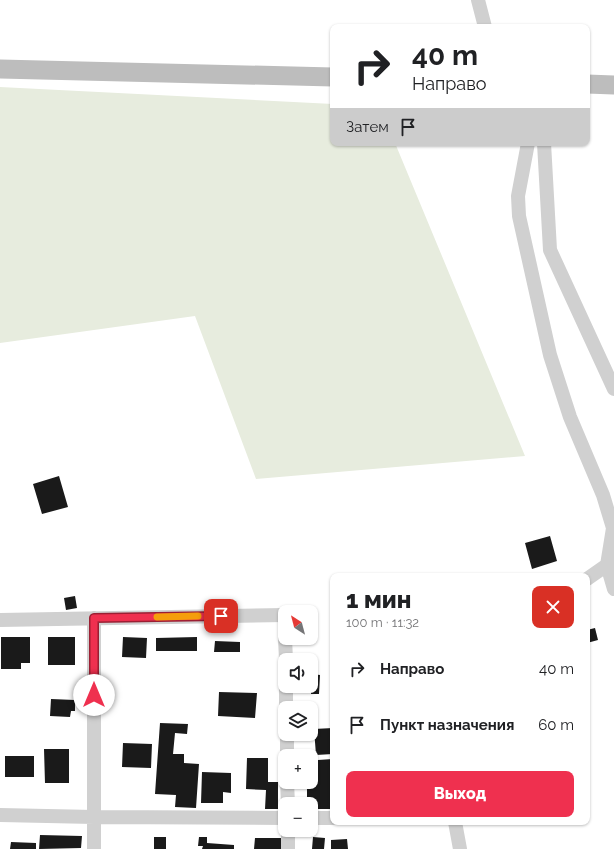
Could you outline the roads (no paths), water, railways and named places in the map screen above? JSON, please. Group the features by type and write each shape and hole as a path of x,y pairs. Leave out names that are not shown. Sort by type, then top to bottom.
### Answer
{"street":[{"path":"478,0 484,24"},
{"path":"0,69 330,77"},
{"path":"590,84 614,85"},
{"path":"527,146 518,196 519,216 550,355 570,417 603,496 613,528 607,565 614,589"},
{"path":"544,146 550,250 614,390"},
{"path":"590,577 607,565"},
{"path":"0,620 278,615"},
{"path":"94,618 94,849"},
{"path":"0,815 278,818"},
{"path":"318,818 330,818"},
{"path":"456,825 460,849"},
{"path":"288,837 288,849"}]}
